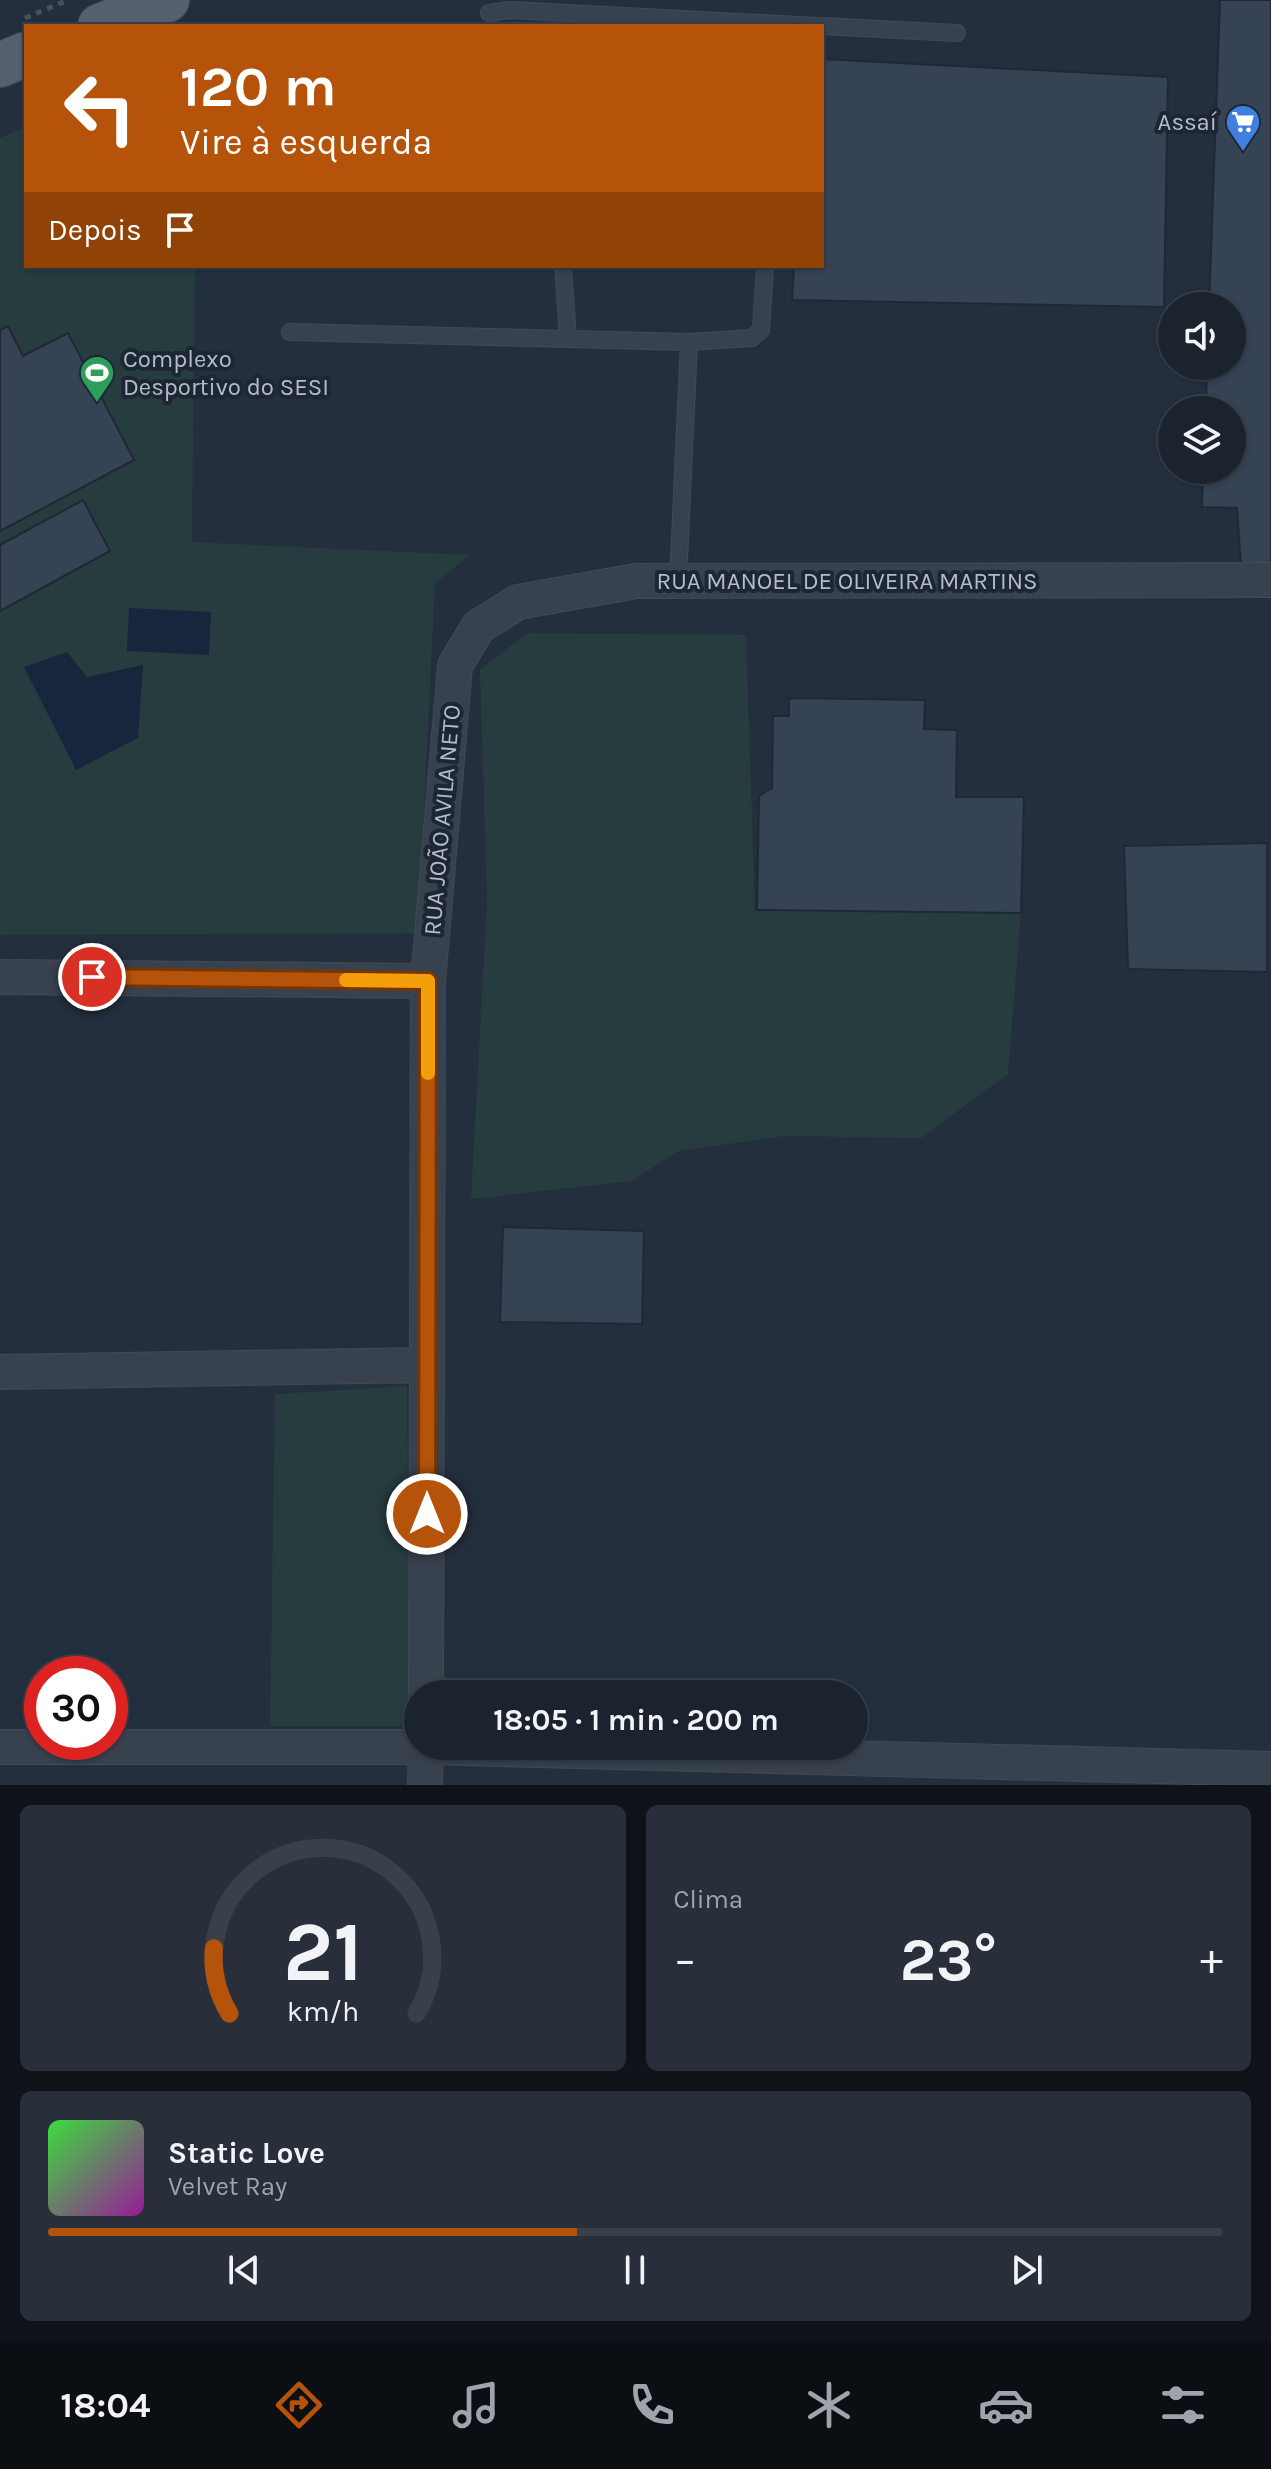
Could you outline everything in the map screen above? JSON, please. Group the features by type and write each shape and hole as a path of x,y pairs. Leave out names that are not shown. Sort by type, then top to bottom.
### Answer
{"main road":[{"path":"105,24 167,0"},
{"path":"0,65 20,38"}],"street":[{"name":"RUA MANOEL DE OLIVEIRA MARTINS","path":"455,666 478,627 518,602 636,581 1271,580"},
{"name":"RUA JOÃO AVILA NETO","path":"426,1680 428,981 455,666"},
{"path":"0,977 428,981"},
{"path":"0,1372 427,1365"},
{"path":"0,1747 404,1746"},
{"path":"425,1785 426,1760"},
{"path":"848,1760 1269,1774"}],"lane":[{"path":"489,13 506,21 712,24"},
{"path":"824,26 957,33"},
{"path":"563,268 568,338"},
{"path":"290,332 689,342 752,338 761,330 765,268"},
{"path":"678,581 689,342"}],"path":[{"path":"38,24 68,0"}],"green space":[{"name":"Complexo Desportivo do SESI","path":"24,128 24,268 195,268 192,542 470,555 435,583 418,933 0,935 0,138"},
{"path":"527,633 746,635 755,910 1021,913 1008,1074 921,1138 785,1136 678,1151 632,1181 471,1199 487,902 480,670"},
{"path":"407,1386 410,1680 404,1680 404,1726 270,1726 275,1394"}],"water":[{"path":"129,608 211,612 209,655 127,651"},
{"path":"67,652 87,677 143,665 138,738 76,770 24,667"}],"building":[{"name":"Assaí","path":"1220,0 1271,0 1271,566 1241,566 1237,508 1202,507 1203,484 1246,484 1246,396 1206,396 1207,380 1246,380 1246,292 1210,292"},
{"path":"824,59 1168,77 1164,292 1158,292 1158,307 792,300 794,268 824,268"},
{"path":"8,326 23,356 68,333 134,460 0,531 0,330"},
{"path":"83,500 110,551 0,611 0,545"},
{"path":"789,698 925,700 924,729 957,730 956,797 1024,797 1021,913 757,910 759,796 772,788 773,716 789,716"},
{"path":"1267,843 1267,972 1128,969 1124,846"},
{"path":"503,1227 644,1231 642,1324 500,1322"}],"slow traffic":[{"path":"346,980 428,981 428,1073"}],"place":[{"name":"Assaí","path":"1243,153"},
{"name":"Complexo Desportivo do SESI","path":"97,404"}],"route":[{"path":"92,977 428,981 427,1514"}]}
